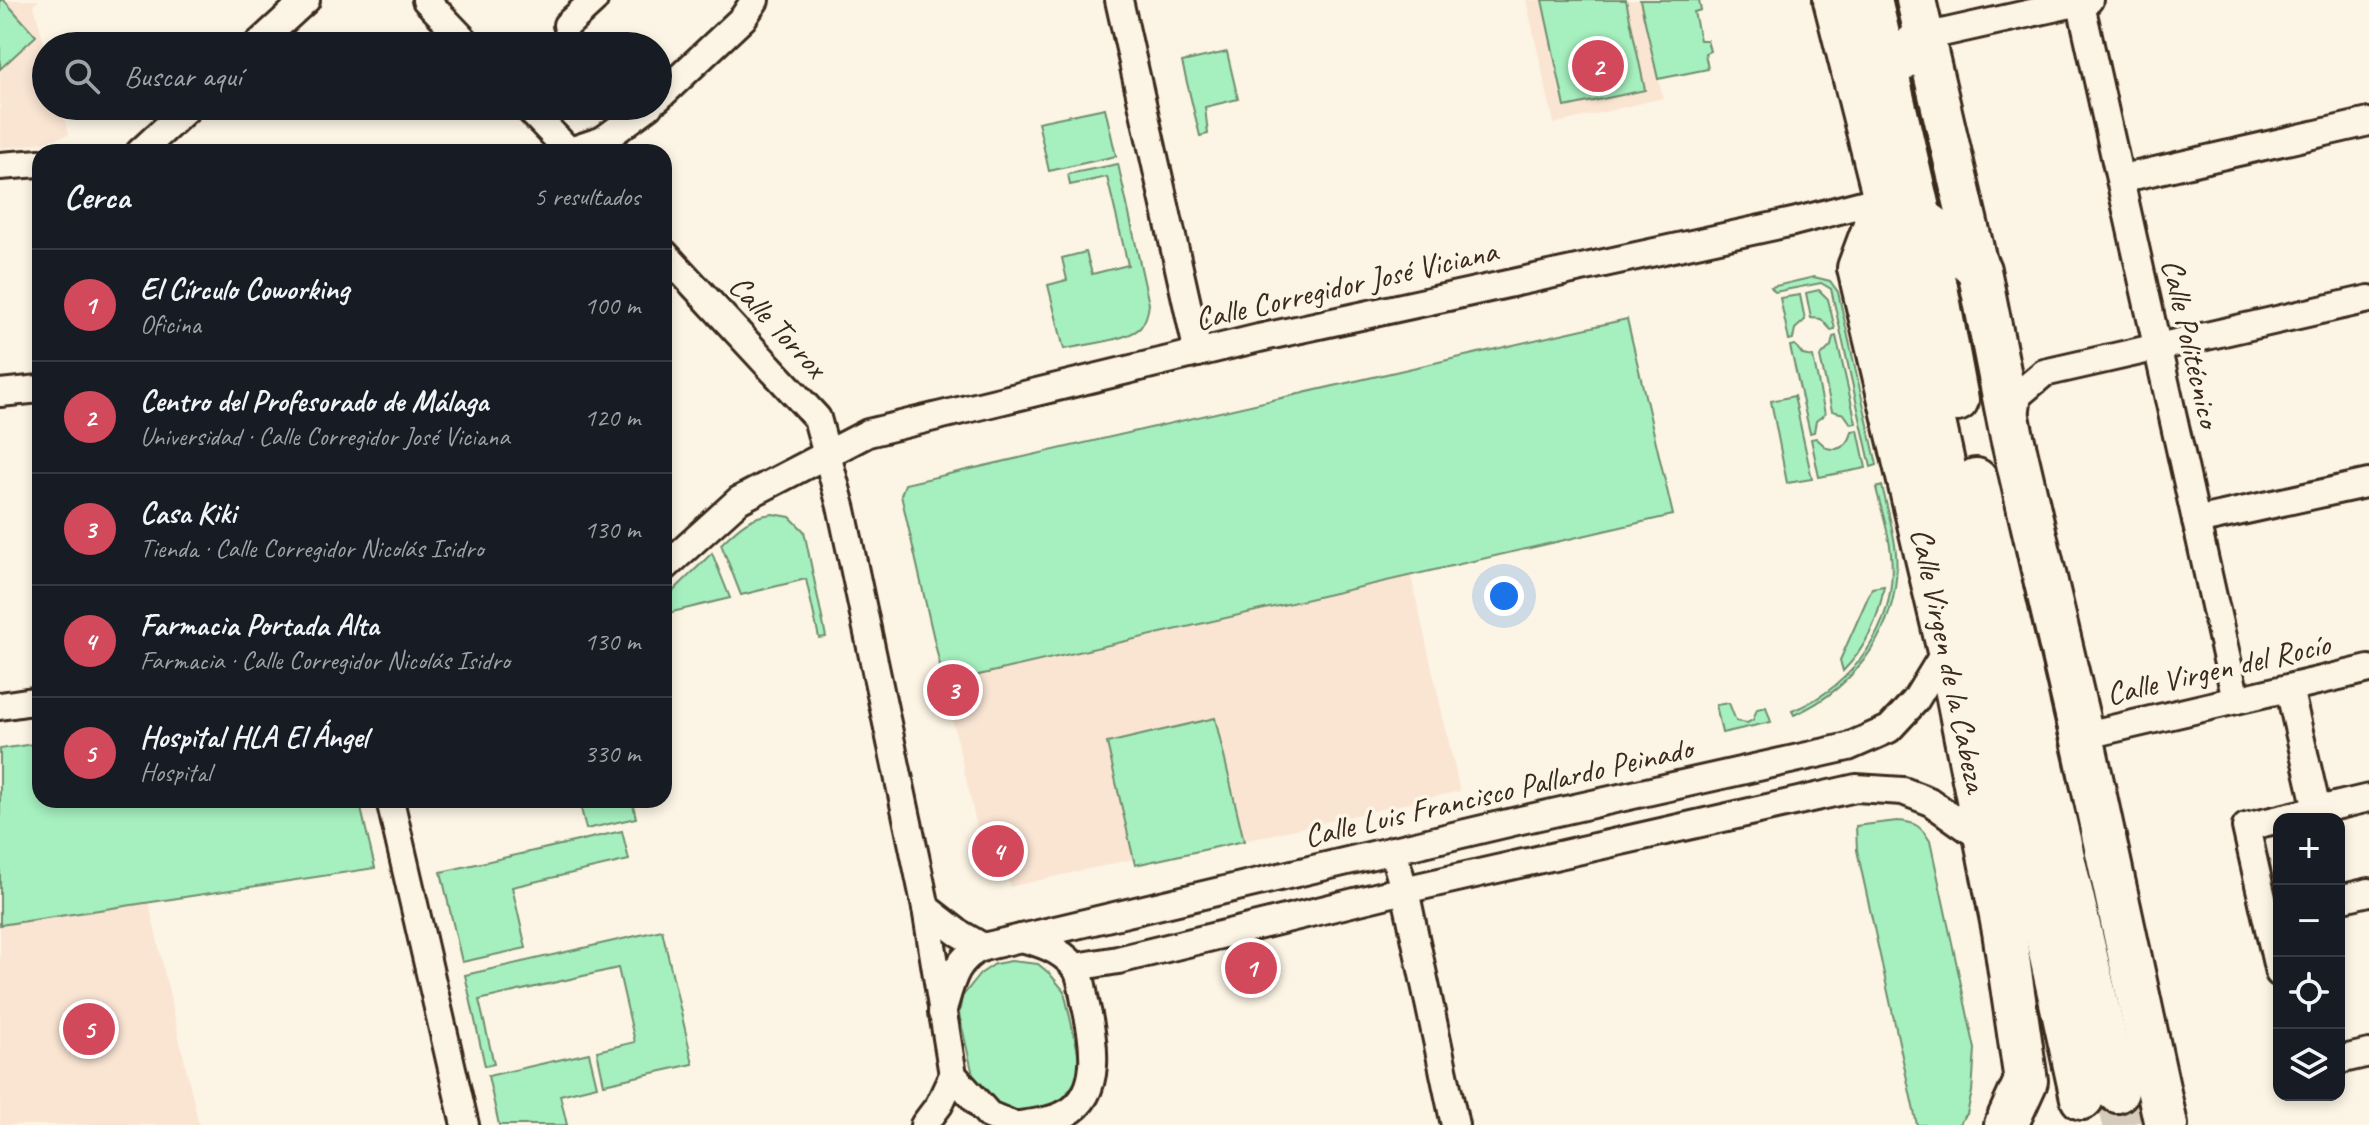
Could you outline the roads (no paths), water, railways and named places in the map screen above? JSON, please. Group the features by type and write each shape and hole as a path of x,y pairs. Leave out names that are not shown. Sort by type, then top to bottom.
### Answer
{"main road":[{"name":"Calle Virgen de la Cabeza","path":"1835,0 1902,208 2100,1095"},
{"name":"Calle Virgen de la Cabeza","path":"1870,0 1887,72 1902,208 1859,268 1948,647 2004,931 2026,1081 2006,1125"},
{"path":"1887,72 1920,18"},
{"path":"1902,208 1946,237 1979,270 2012,437 2082,736 2166,1125"}],"street":[{"path":"271,32 306,0"},
{"path":"426,0 457,32"},
{"path":"567,25 594,0"},
{"path":"672,85 743,18 755,0"},
{"path":"1119,0 1198,353"},
{"path":"1979,270 1920,18 2083,1"},
{"name":"Calle Politécnico","path":"2083,1 2236,700"},
{"path":"149,144 175,120"},
{"path":"539,120 562,144"},
{"path":"592,144 603,140 630,120"},
{"path":"2120,179 2369,122"},
{"path":"0,166 32,164"},
{"name":"Calle Corregidor José Viciana","path":"672,561 739,500 868,433 1198,353 1793,222 1902,208"},
{"name":"Calle Torrox","path":"672,262 817,418 842,510 926,908 953,1075"},
{"path":"2012,437 2018,395 2044,373 2369,299"},
{"path":"0,393 32,390"},
{"path":"2196,521 2369,483"},
{"name":"Calle Luis Francisco Pallardo Peinado","path":"983,947 1848,747 1889,729 1915,701 1948,647"},
{"name":"Calle Virgen del Rocío","path":"2082,736 2369,669"},
{"path":"2289,688 2317,810"},
{"path":"0,706 32,701"},
{"path":"1076,967 1118,960 1404,890 1856,788 1903,791 1929,801 1987,842"},
{"path":"2277,957 2272,914 2246,827 2369,798"},
{"path":"392,808 465,1125"},
{"path":"1393,850 1455,1125"},
{"path":"2345,898 2369,892"},
{"path":"926,908 983,947"},
{"path":"1019,1125 1039,1123 1068,1113 1088,1090 1093,1066 1091,1027 1076,967 1049,946 1021,938"},
{"path":"942,1013 953,972 971,951 983,947"},
{"path":"2345,1059 2369,1053"},
{"path":"924,1125 939,1105 953,1075 989,1115 1013,1125"}],"tunnel":[{"path":"2117,1091 2124,1125"}],"place":[{"name":"Centro del Profesorado de Málaga","path":"1598,66"},
{"name":"Casa Kiki","path":"953,690"},
{"name":"Farmacia Portada Alta","path":"998,851"},
{"name":"El Círculo Coworking","path":"1251,968"},
{"name":"Hospital HLA El Ángel","path":"89,1029"}]}
